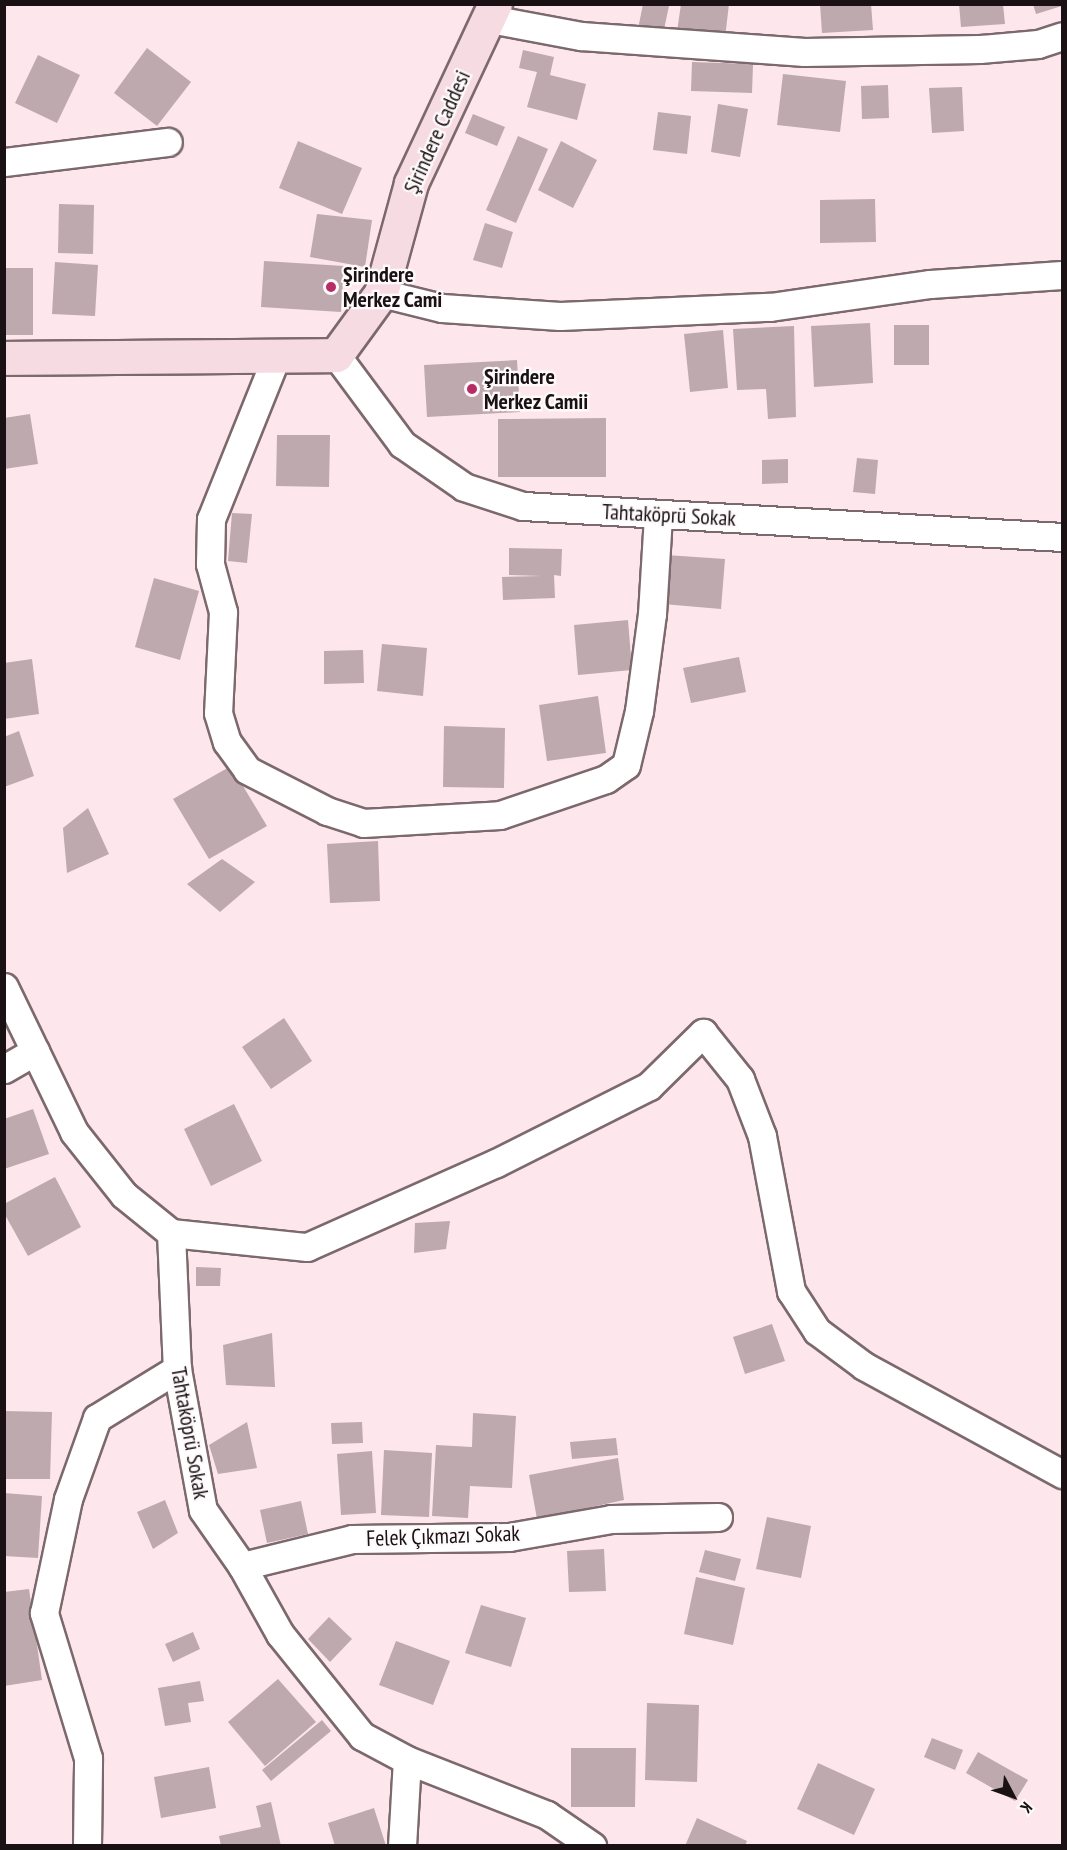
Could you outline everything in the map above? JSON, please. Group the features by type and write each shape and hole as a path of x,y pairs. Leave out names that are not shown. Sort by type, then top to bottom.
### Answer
{"street":[{"path":"493,12 581,36 804,52 980,49 1038,44 1062,36"},
{"name":"Şirindere Caddesi","path":"336,356 381,293 411,183 493,12"},
{"path":"4,162 168,142"},
{"path":"381,293 442,308 560,316 770,307 930,284 1062,275"},
{"path":"277,355 211,519 210,564 223,612 218,713 227,742 247,770 327,811 363,823 500,815 606,779 626,765 639,711 652,614 658,514"},
{"path":"4,358 336,356"},
{"name":"Tahtaköprü Sokak","path":"336,356 402,444 464,487 523,506 1062,537"},
{"path":"4,987 74,1132 124,1195 171,1233 307,1247 496,1163 649,1086 703,1034 740,1079 762,1136 791,1291 817,1331 864,1366 1062,1474"},
{"path":"4,1069 35,1051"},
{"name":"Tahtaköprü Sokak","path":"171,1233 177,1369 204,1510 242,1566 280,1634 362,1736 407,1760 546,1815 592,1845"},
{"path":"87,1845 88,1758 44,1613 68,1499 97,1418 177,1369"},
{"name":"Felek Çıkmazı Sokak","path":"242,1566 352,1539 509,1537 610,1519 718,1517"},
{"path":"402,1845 407,1760"}],"building":[{"path":"643,4 669,6 663,34 638,29"},
{"path":"681,4 729,4 725,38 677,32"},
{"path":"820,4 871,4 873,30 822,33"},
{"path":"959,4 1003,4 1005,24 961,27"},
{"path":"1033,4 1062,4 1062,6 1036,14"},
{"path":"147,48 191,82 157,126 114,93"},
{"path":"523,50 554,57 550,75 586,84 577,120 527,107 537,72 519,68"},
{"path":"38,55 80,75 57,123 15,103"},
{"path":"692,62 753,64 752,93 691,91"},
{"path":"783,74 846,81 840,132 777,125"},
{"path":"888,85 889,118 862,119 861,86"},
{"path":"962,87 964,131 932,133 929,88"},
{"path":"718,104 748,109 740,157 711,152"},
{"path":"658,112 691,116 687,154 653,150"},
{"path":"473,114 505,127 497,146 465,133"},
{"path":"518,136 548,149 516,223 486,210"},
{"path":"298,141 362,168 342,214 279,188"},
{"path":"561,141 597,160 573,208 538,190"},
{"path":"875,199 876,242 820,243 820,200"},
{"path":"59,204 94,205 93,254 58,253"},
{"path":"317,214 372,220 365,267 310,257"},
{"path":"485,223 513,232 502,268 473,260"},
{"path":"264,261 344,266 341,312 261,307"},
{"path":"55,262 98,265 95,316 52,314"},
{"path":"4,268 33,268 33,335 4,335"},
{"path":"870,323 873,383 814,387 811,326"},
{"path":"894,325 929,325 929,365 894,365"},
{"path":"794,326 796,417 768,419 766,389 737,390 733,329"},
{"path":"723,330 728,388 690,392 684,334"},
{"name":"Şirindere Merkez Camii","path":"517,360 520,412 427,417 424,365"},
{"path":"30,414 38,464 4,469 4,418"},
{"path":"606,418 606,477 498,477 498,419"},
{"path":"277,435 330,435 329,487 276,486"},
{"path":"857,458 878,460 875,494 853,492"},
{"path":"788,459 788,483 762,484 762,460"},
{"path":"232,513 252,514 247,563 228,561"},
{"path":"509,548 562,549 561,576 554,575 555,598 503,600 502,577 542,576 509,575"},
{"path":"666,555 725,559 721,609 663,604"},
{"path":"154,578 199,591 180,660 135,647"},
{"path":"628,620 632,670 578,675 574,625"},
{"path":"382,644 427,648 423,696 377,691"},
{"path":"363,650 364,683 324,684 324,651"},
{"path":"739,657 746,692 691,703 683,668"},
{"path":"32,659 39,714 4,719 4,663"},
{"path":"598,696 606,753 547,761 539,705"},
{"path":"444,726 505,728 504,788 443,787"},
{"path":"19,731 34,776 4,787 4,737"},
{"path":"231,766 267,826 209,859 173,799"},
{"path":"88,808 109,854 67,873 63,828"},
{"path":"378,841 380,901 330,903 327,844"},
{"path":"222,859 255,882 220,912 187,884"},
{"path":"284,1018 312,1061 271,1089 242,1047"},
{"path":"234,1104 262,1161 211,1186 184,1129"},
{"path":"33,1109 49,1154 4,1169 4,1119"},
{"path":"55,1177 81,1227 28,1256 4,1213 4,1204"},
{"path":"450,1221 446,1249 414,1253 415,1223"},
{"path":"196,1267 221,1268 220,1286 196,1286"},
{"path":"772,1324 785,1361 745,1374 733,1337"},
{"path":"272,1333 275,1387 226,1385 223,1345"},
{"path":"4,1411 52,1412 50,1479 4,1479"},
{"path":"473,1413 516,1416 512,1488 470,1486 468,1518 432,1516 436,1445 472,1447"},
{"path":"247,1422 257,1468 218,1474 209,1445"},
{"path":"362,1422 363,1443 332,1444 331,1423"},
{"path":"616,1438 618,1455 572,1459 570,1442"},
{"path":"384,1450 432,1453 429,1517 381,1515"},
{"path":"372,1451 376,1513 341,1515 337,1454"},
{"path":"618,1458 624,1500 537,1519 529,1475"},
{"path":"4,1493 42,1496 38,1558 4,1556"},
{"path":"165,1500 178,1533 153,1549 137,1512"},
{"path":"301,1501 308,1534 267,1543 260,1510"},
{"path":"767,1517 811,1526 801,1578 756,1569"},
{"path":"604,1549 606,1591 569,1592 567,1551"},
{"path":"705,1550 741,1559 735,1581 699,1572"},
{"path":"696,1577 745,1588 733,1645 684,1634"},
{"path":"29,1589 42,1680 4,1686 4,1592"},
{"path":"481,1605 526,1618 511,1667 465,1653"},
{"path":"329,1617 352,1639 330,1662 308,1639"},
{"path":"193,1632 200,1649 173,1662 165,1644"},
{"path":"396,1641 450,1661 433,1705 379,1685"},
{"path":"278,1679 316,1722 265,1766 228,1722"},
{"path":"200,1681 204,1701 188,1703 191,1722 165,1726 158,1688"},
{"path":"647,1703 699,1705 697,1782 645,1780"},
{"path":"322,1720 331,1731 271,1781 262,1770"},
{"path":"932,1738 963,1750 955,1770 924,1757"},
{"path":"571,1748 636,1748 635,1807 571,1807"},
{"path":"978,1752 1028,1780 1015,1801 966,1773"},
{"path":"818,1763 875,1789 854,1835 797,1809"},
{"path":"209,1767 216,1808 161,1818 154,1777"},
{"path":"271,1802 281,1846 221,1846 219,1836 261,1827 256,1806"},
{"path":"374,1808 386,1846 335,1846 328,1823"},
{"path":"697,1818 747,1841 745,1846 685,1846"}],"place":[{"name":"Şirindere Merkez Cami","path":"331,287"},
{"name":"Şirindere Merkez Camii","path":"472,389"}]}
